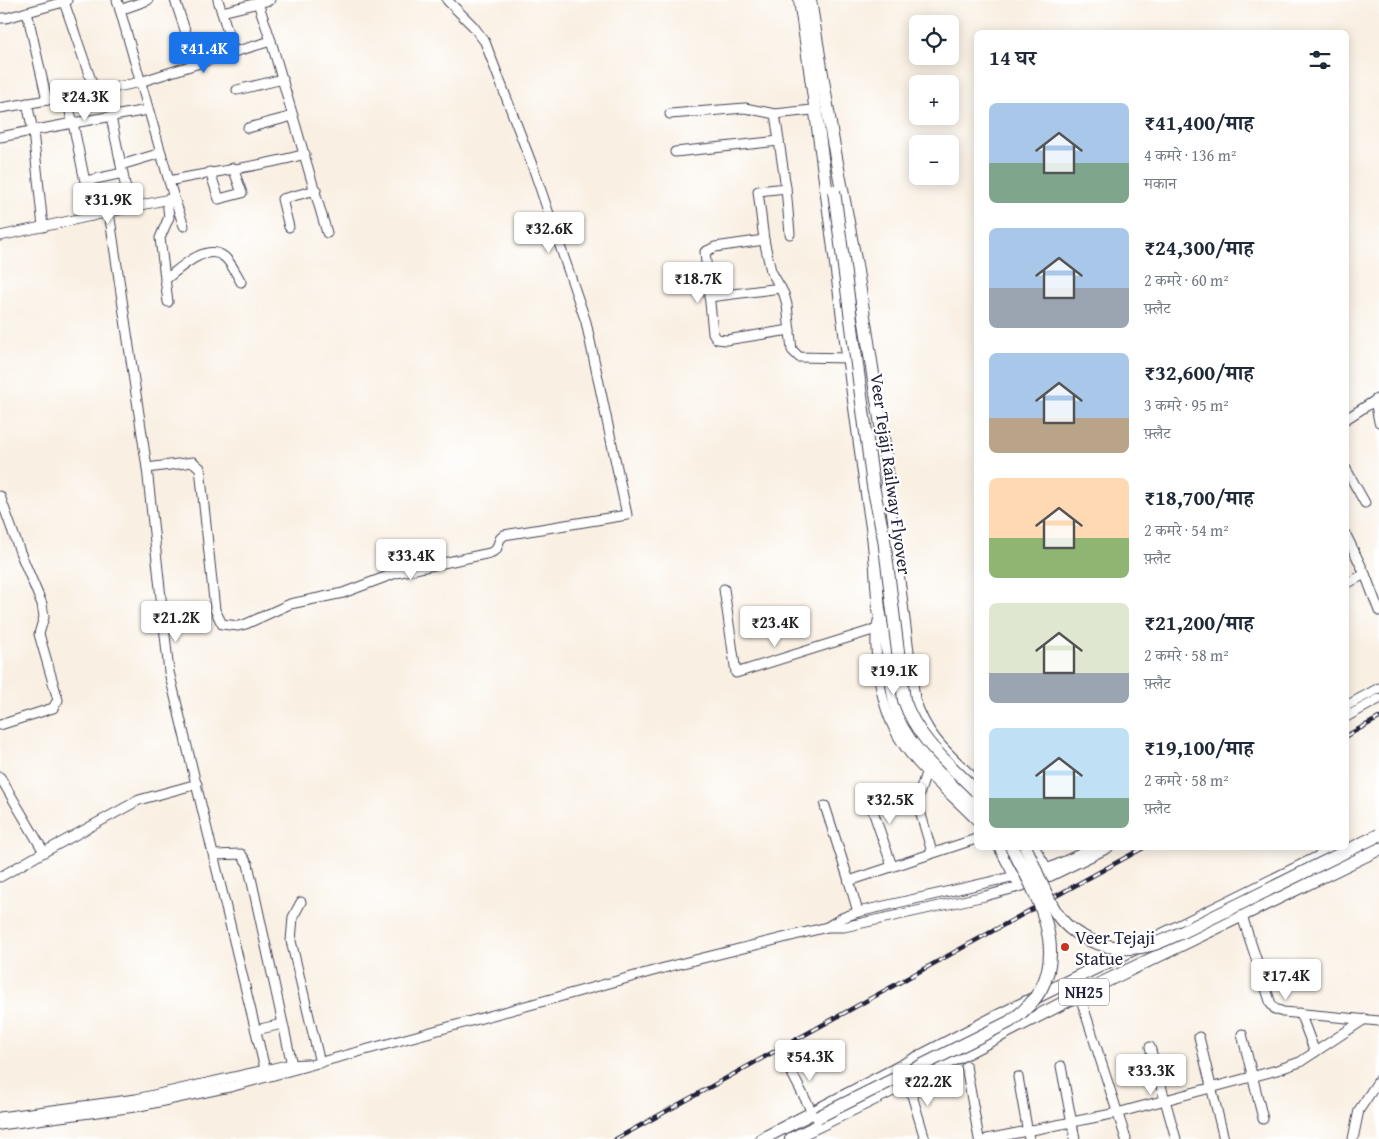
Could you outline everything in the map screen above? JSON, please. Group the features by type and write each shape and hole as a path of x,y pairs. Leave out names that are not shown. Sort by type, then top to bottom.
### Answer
{"main road":[{"path":"800,0 826,136 856,265 885,451 888,485 872,522"},
{"path":"810,0 826,136 831,236 872,522 880,612 896,709 904,728 932,766 974,805"},
{"name":"Veer Tejaji Railway Flyover","path":"826,136 873,486 884,539 904,700 909,716 925,741 974,789"},
{"path":"1349,843 1379,829"},
{"path":"1027,850 1058,914 1086,938 1103,946 1120,948 1151,945 1183,932 1379,836"},
{"name":"NH25","path":"794,1138 1080,994 1379,849"},
{"path":"762,1139 1009,1022 1031,1005 1048,970 1050,935 1046,917 1013,850"},
{"name":"NH25","path":"815,1115 1074,978 1336,850"},
{"path":"794,1138 815,1115"}],"street":[{"path":"117,0 169,181 171,199 169,217 160,238 168,302"},
{"path":"120,10 148,0"},
{"path":"175,0 189,42"},
{"path":"218,0 234,52"},
{"path":"222,12 270,0"},
{"path":"147,468 193,462 200,468 215,610 222,624 228,625 246,624 290,604 343,593 396,573 490,553 496,550 500,538 504,535 627,515 586,322 534,170 485,42 474,26 447,0"},
{"path":"0,18 67,1 95,92"},
{"path":"258,3 283,79 327,233"},
{"path":"27,12 46,100"},
{"path":"0,108 95,92 140,82 271,41"},
{"path":"237,90 283,79"},
{"path":"66,97 86,181 92,216"},
{"path":"28,103 33,131 43,227"},
{"path":"670,114 745,108 775,114 812,110"},
{"path":"0,137 148,110"},
{"path":"775,114 786,188 790,234"},
{"path":"248,128 293,116"},
{"path":"111,117 130,208"},
{"path":"675,152 779,141"},
{"path":"86,181 122,169 160,153"},
{"path":"169,181 232,168 277,162 305,154"},
{"path":"210,172 219,199 242,193 232,168"},
{"path":"786,188 758,190 764,240 771,272 781,288 787,305 792,350 799,356 848,358"},
{"path":"289,227 282,199 316,190"},
{"path":"0,236 171,199"},
{"path":"171,199 184,226"},
{"path":"109,212 147,468 169,672 265,1069"},
{"path":"764,240 715,247 705,252 713,333 716,339 790,330"},
{"path":"165,280 199,256 218,253 224,256 230,263 241,282"},
{"path":"710,297 781,288"},
{"path":"1349,417 1377,399 1379,422"},
{"path":"1349,474 1365,503"},
{"path":"888,485 915,699 928,732 974,778"},
{"path":"0,496 20,552 42,604 44,617 39,634 58,700 53,708 0,724"},
{"path":"1349,541 1365,574 1375,588 1379,611"},
{"path":"1349,582 1365,574"},
{"path":"724,589 736,673 876,629"},
{"path":"880,612 876,629 879,682 885,712 906,751 926,773 974,818"},
{"path":"1349,704 1379,688"},
{"path":"1349,714 1379,699"},
{"path":"926,773 917,801 932,852"},
{"path":"0,777 44,852"},
{"path":"0,877 139,800 197,784"},
{"path":"866,791 892,866"},
{"path":"825,806 858,912"},
{"path":"849,881 974,840"},
{"path":"1000,850 1019,887"},
{"path":"1036,850 1050,872"},
{"path":"827,927 842,918 858,912 1050,872 1089,850"},
{"path":"0,1125 65,1118 174,1100 289,1073 675,965 827,927 844,927 894,917 1019,887 1103,850"},
{"path":"214,855 241,854 248,864 292,1064"},
{"path":"301,902 290,929 291,941 320,1063"},
{"path":"1242,916 1271,1004 1275,1009 1282,1012 1379,1021"},
{"path":"1074,978 1126,1139"},
{"path":"1300,1013 1315,1052"},
{"path":"987,1139 1028,1135 1118,1113 1300,1062 1365,1019"},
{"path":"256,1030 282,1024"},
{"path":"1242,1034 1263,1119"},
{"path":"1199,1038 1224,1139"},
{"path":"1150,1047 1176,1139"},
{"path":"786,1062 815,1115"},
{"path":"0,1117 136,1099 265,1069 292,1064 320,1063"},
{"path":"966,1066 979,1139"},
{"path":"1060,1066 1075,1139"},
{"path":"1018,1077 1028,1135"},
{"path":"1353,1139 1358,1110 1379,1080"},
{"path":"908,1082 925,1139"}],"railway":[{"path":"1349,734 1379,718"},
{"path":"616,1139 1139,850"}],"place":[{"name":"Veer Tejaji Statue","path":"1065,947"}]}
